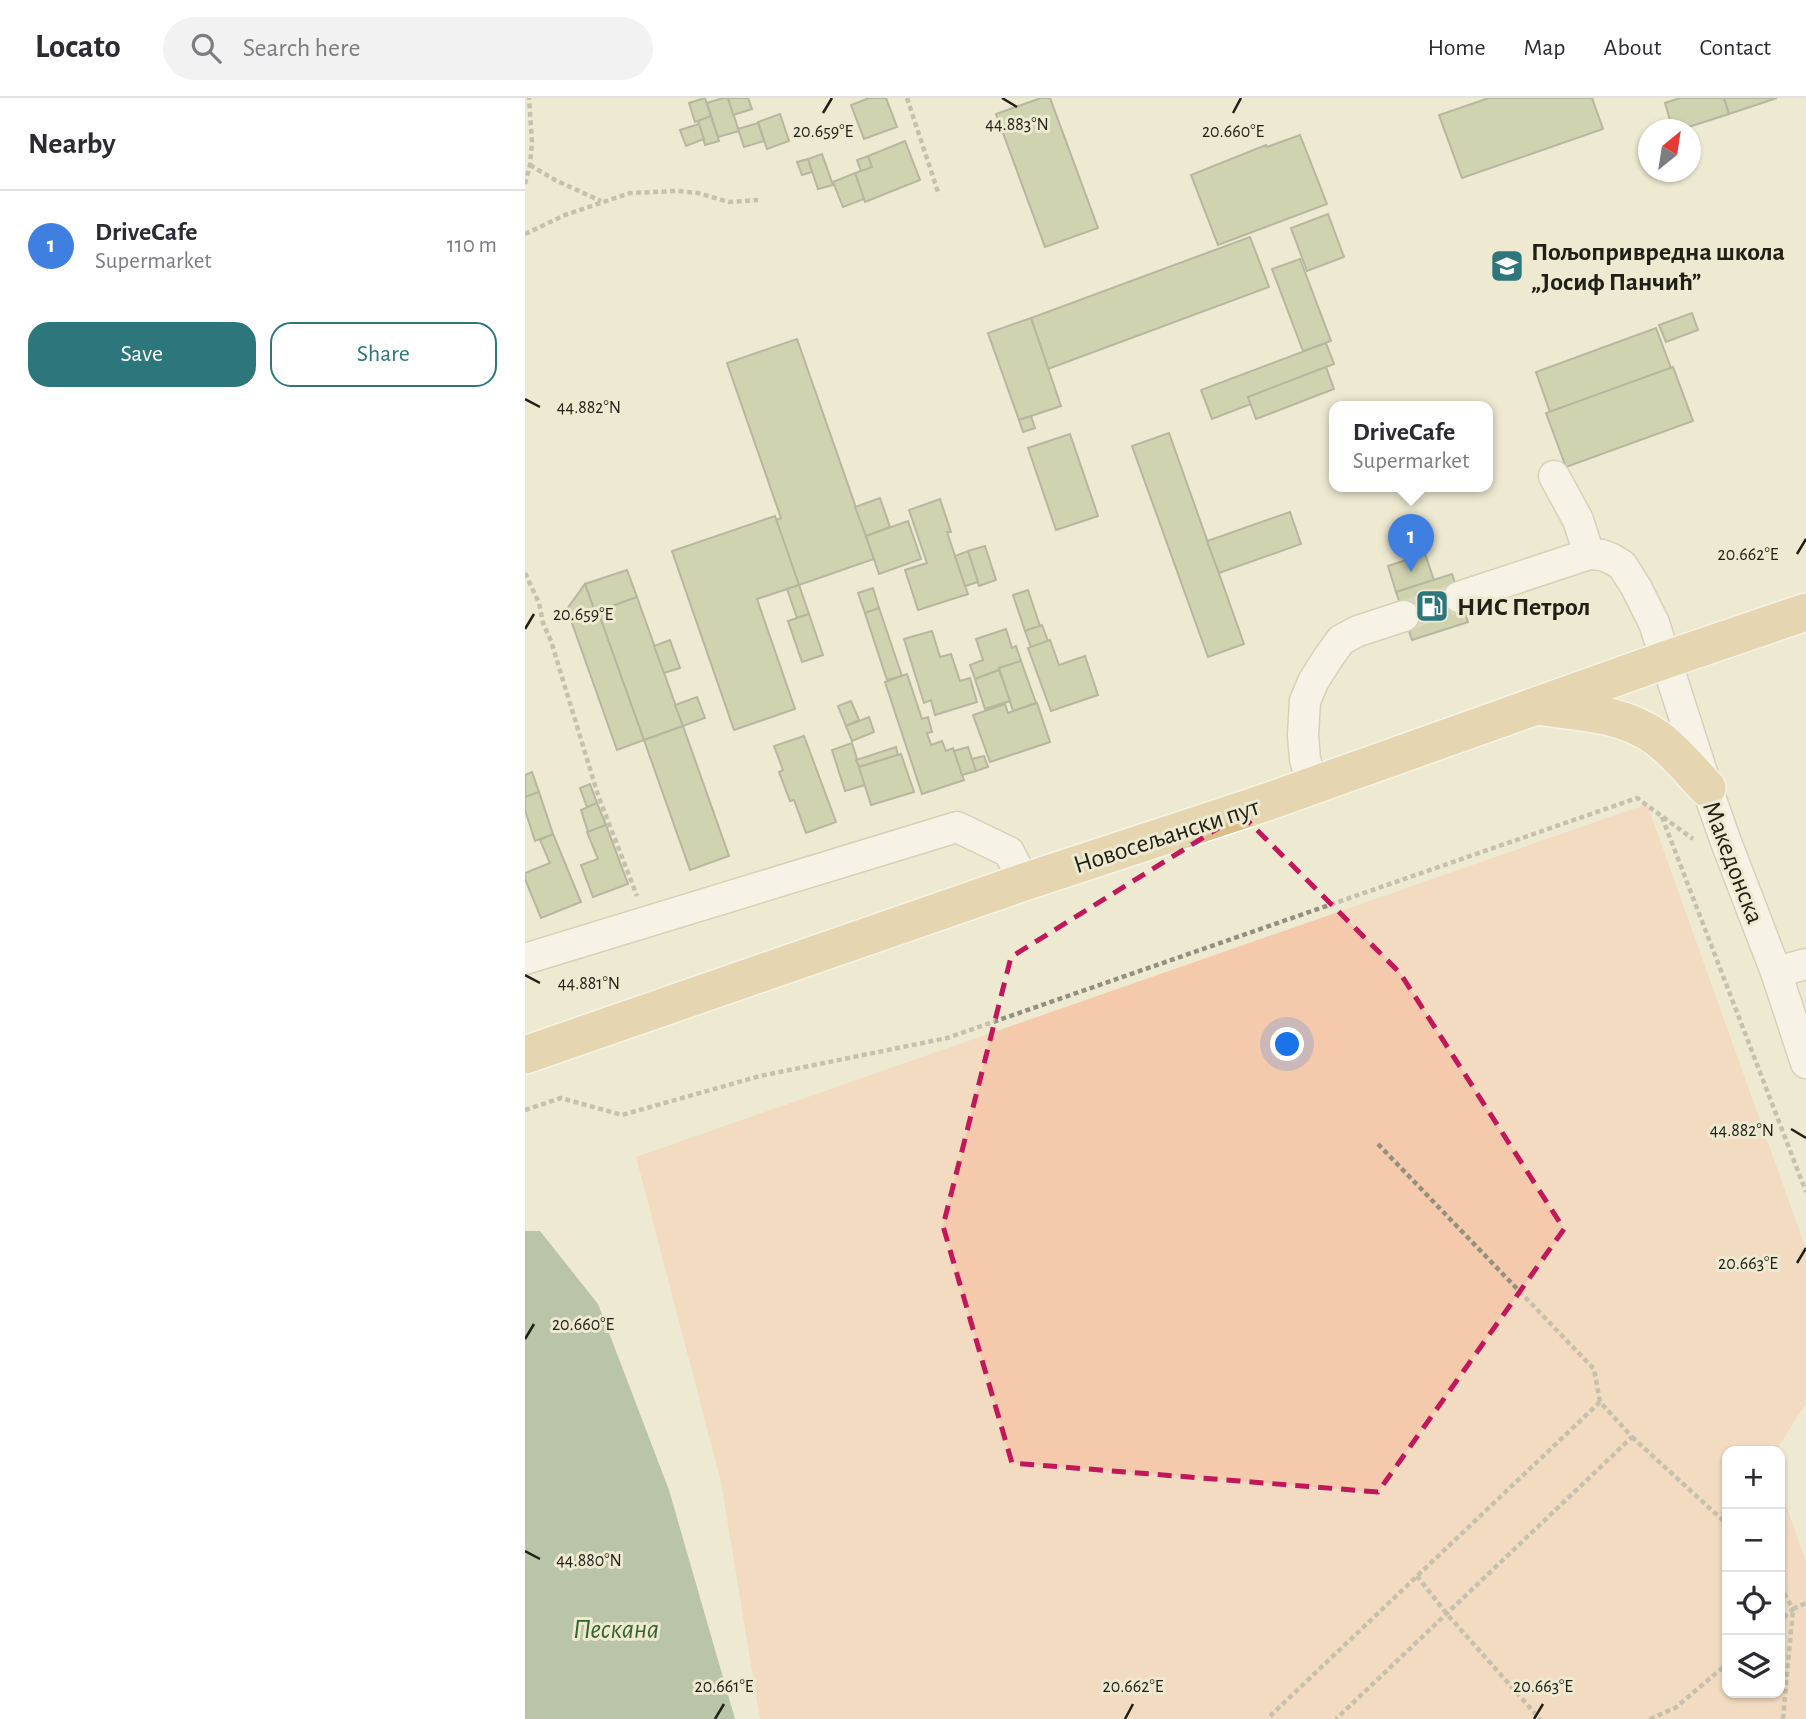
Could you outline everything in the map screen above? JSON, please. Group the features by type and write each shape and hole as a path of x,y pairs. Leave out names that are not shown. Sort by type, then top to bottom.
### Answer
{"main road":[{"name":"Новосељански пут","path":"525,1055 1312,786 1806,612"},
{"path":"1535,706 1607,716 1635,725 1674,752 1707,788"}],"street":[{"path":"1459,597 1589,554 1578,520 1554,476"},
{"name":"Македонска","path":"1589,554 1602,555 1622,565 1654,623 1707,788 1776,972 1806,1063"},
{"path":"1312,786 1305,759 1303,735 1305,701 1313,682 1341,640 1404,615"},
{"path":"525,959 957,827 1009,852 1024,883"},
{"path":"1776,972 1806,964"}],"path":[{"path":"525,184 532,142 529,98"},
{"path":"907,98 939,195"},
{"path":"525,135 532,142"},
{"path":"530,165 555,180 603,201"},
{"path":"525,234 565,215 630,192 678,191 698,193 729,202 758,200"},
{"path":"525,573 539,603 598,794 647,922"},
{"path":"525,1110 561,1098 622,1115 760,1076 947,1038 1637,798 1708,850 1726,842"},
{"path":"1662,817 1806,1192"},
{"path":"1378,1144 1594,1369 1600,1402 1632,1437 1722,1519"},
{"path":"1270,1718 1600,1402"},
{"path":"1336,1719 1632,1437"},
{"path":"1416,1576 1540,1719"},
{"path":"1783,1719 1793,1609 1785,1595"},
{"path":"1785,1616 1806,1603"},
{"path":"1650,1719 1675,1708 1722,1668"}],"highlighted area":[{"path":"1241,814 1400,973 1564,1229 1378,1492 1012,1463 943,1226 1011,957"}],"shaded area":[{"path":"1647,804 1806,1249 1806,1403 1779,1446 1722,1446 1722,1698 1785,1698 1785,1503 1806,1561 1806,1719 760,1719 721,1482 636,1157"}],"water":[{"name":"Пескана","path":"525,1231 540,1231 598,1304 669,1490 735,1719 525,1719"}],"building":[{"path":"705,98 711,116 695,122 689,103"},
{"path":"728,98 739,131 718,137 707,103"},
{"path":"728,98 748,98 752,109 733,115"},
{"path":"869,98 886,98 897,127 864,139 851,105"},
{"path":"1041,98 1050,98 1098,228 1045,247 996,114"},
{"path":"1489,98 1592,98 1603,129 1462,178 1439,115"},
{"path":"1680,98 1724,98 1729,114 1701,123 1701,119 1670,119 1665,103"},
{"path":"1724,98 1777,98 1729,114"},
{"path":"780,114 789,141 767,149 758,122"},
{"path":"711,116 719,141 705,145 698,121"},
{"path":"758,123 764,141 744,147 738,129"},
{"path":"699,124 704,139 686,146 680,130"},
{"path":"1300,135 1327,204 1218,245 1191,175 1266,145 1267,147"},
{"path":"905,141 920,180 865,202 855,173 872,167 868,156"},
{"path":"822,154 833,185 818,189 808,159"},
{"path":"868,156 872,167 861,171 857,160"},
{"path":"808,159 812,172 802,175 797,162"},
{"path":"855,173 864,199 843,207 833,182"},
{"path":"1328,214 1344,257 1307,271 1291,228"},
{"path":"1250,237 1269,287 1048,369 1031,318"},
{"path":"1300,259 1331,341 1303,351 1272,269"},
{"path":"1692,313 1698,330 1666,342 1659,325"},
{"path":"1031,318 1061,406 1019,420 988,333"},
{"path":"1656,328 1671,368 1550,412 1536,372"},
{"path":"797,339 874,559 799,585 776,520 781,518 727,363"},
{"path":"1326,343 1334,364 1248,397 1251,404 1212,419 1201,390"},
{"path":"1326,367 1334,389 1256,419 1248,397"},
{"path":"1673,367 1693,421 1566,467 1546,413"},
{"path":"1031,416 1035,428 1023,432 1019,420"},
{"path":"1169,433 1244,644 1208,657 1132,446"},
{"path":"1070,434 1098,516 1056,530 1028,448"},
{"path":"880,498 890,527 866,536 855,507"},
{"path":"940,499 951,532 947,532 968,594 918,610 905,570 927,563 909,510"},
{"path":"1290,512 1301,544 1219,573 1207,541"},
{"path":"775,516 799,585 757,599 795,709 734,730 672,551"},
{"path":"908,521 921,559 879,574 866,536"},
{"path":"985,546 996,580 979,586 968,551"},
{"path":"968,551 978,582 965,586 955,556"},
{"path":"1425,554 1434,580 1396,592 1388,566"},
{"path":"627,570 637,597 595,612 585,584"},
{"name":"НИС Петрол","path":"1452,574 1468,622 1412,640 1396,592"},
{"path":"585,584 595,612 598,611 644,740 617,750 567,609"},
{"path":"799,585 809,614 797,618 787,589"},
{"path":"873,588 879,608 865,613 858,593"},
{"path":"1028,590 1040,626 1025,631 1013,595"},
{"path":"637,597 683,726 644,740 598,611"},
{"path":"879,608 902,676 887,680 865,613"},
{"path":"809,614 823,655 802,662 788,621"},
{"path":"1042,625 1048,641 1031,647 1025,631"},
{"path":"1006,629 1012,648 1016,646 1021,661 975,679 970,665 983,660 976,639"},
{"path":"932,631 940,657 951,654 960,681 970,678 977,702 935,715 931,700 924,703 904,639"},
{"path":"670,640 680,668 664,673 654,646"},
{"path":"1050,640 1059,665 1085,656 1098,695 1051,711 1028,648"},
{"path":"1021,661 1036,703 1013,711 999,668"},
{"path":"999,670 1010,701 985,709 975,679"},
{"path":"907,674 922,719 928,717 932,732 927,733 931,745 942,741 946,751 953,748 964,780 922,794 885,682"},
{"path":"697,697 705,718 683,726 675,705"},
{"path":"851,701 859,720 846,726 838,706"},
{"path":"1037,703 1050,742 990,762 973,715 1005,704 1008,713"},
{"path":"869,717 874,732 852,741 846,726"},
{"path":"683,726 729,856 690,870 644,740"},
{"path":"804,736 836,822 806,833 794,800 790,801 779,772 783,770 774,746"},
{"path":"852,743 865,785 845,791 832,750"},
{"path":"896,747 898,755 859,767 856,760"},
{"path":"968,747 976,771 962,775 954,751"},
{"path":"901,754 914,792 871,805 859,767"},
{"path":"984,756 988,767 976,771 972,759"},
{"path":"532,772 539,792 525,797 525,775"},
{"path":"590,784 597,803 587,807 580,788"},
{"path":"539,792 553,834 535,841 525,810 525,797"},
{"path":"597,803 606,825 588,832 581,810"},
{"path":"606,825 628,884 593,897 581,865 598,859 587,832"},
{"path":"553,834 581,902 541,918 525,873 550,863 540,840"}],"tunnel":[{"path":"1404,616 1459,597"}],"place":[{"name":"Пољопривредна школа „Јосиф Панчић”","path":"1507,266"},
{"name":"DriveCafe","path":"1411,572"},
{"name":"НИС Петрол","path":"1432,606"}]}
